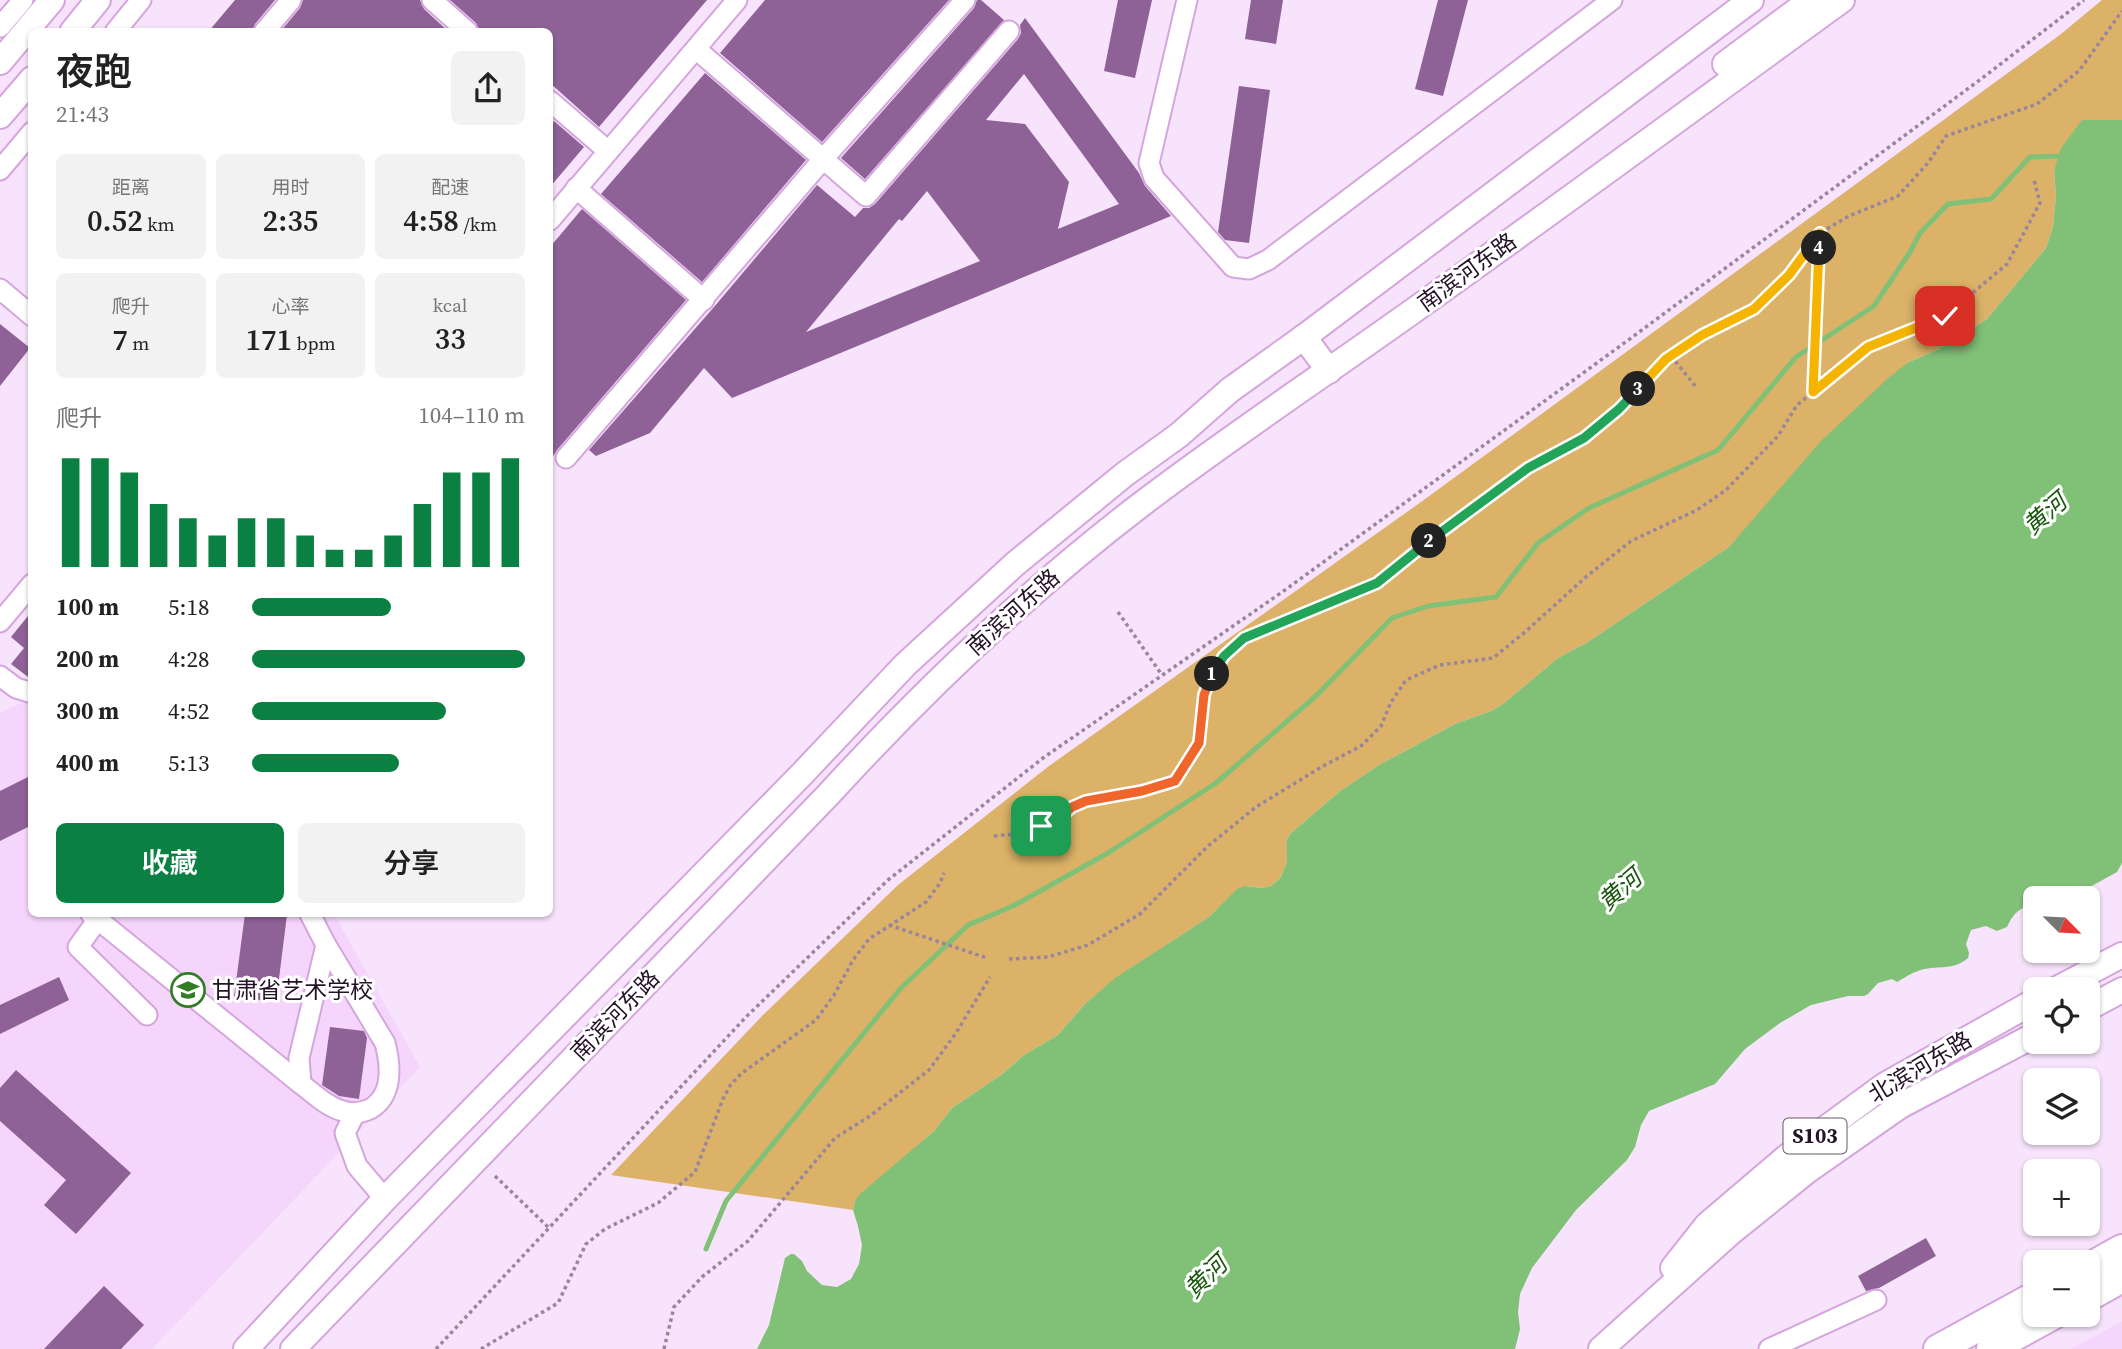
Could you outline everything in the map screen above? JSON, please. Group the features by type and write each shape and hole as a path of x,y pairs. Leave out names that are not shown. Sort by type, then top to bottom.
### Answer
{"highway":[{"path":"2100,1261 2122,1249"},
{"path":"2100,1290 2122,1278"},
{"path":"1938,1349 2023,1303"},
{"path":"1991,1349 2031,1327"}],"main road":[{"path":"29,28 52,0"},
{"path":"75,28 98,0"},
{"name":"南滨河东路","path":"246,1349 385,1199 888,683 960,614 1063,524 1179,435 1230,390 1751,0"},
{"path":"1429,300 1478,249 1811,0"},
{"name":"南滨河东路","path":"293,1349 879,740 984,637 1066,564 1146,500 1429,300 1842,0"},
{"path":"0,62 28,29"},
{"path":"0,116 28,84"},
{"path":"1304,337 1329,371"},
{"path":"2080,977 2122,955"},
{"path":"2100,1002 2122,990"},
{"name":"北滨河东路","path":"1634,1318 1707,1225 1788,1156 1885,1085 2023,1008"},
{"name":"北滨河东路","path":"1601,1349 1730,1233 1828,1156 1900,1106 2023,1041"},
{"path":"385,1199 406,1231"}],"street":[{"path":"0,27 23,0"},
{"path":"118,28 141,0"},
{"path":"267,28 291,0"},
{"path":"432,0 464,28"},
{"path":"553,216 737,0"},
{"path":"566,458 824,158 965,0"},
{"path":"1187,0 1149,163 1154,178 1234,267 1249,270 1268,260 1612,0"},
{"path":"696,49 866,196 1009,31"},
{"path":"553,104 608,151"},
{"path":"0,170 28,137"},
{"path":"576,188 704,300"},
{"path":"0,289 28,313"},
{"path":"0,622 28,589"},
{"path":"0,676 16,688 28,692"},
{"path":"94,917 78,947 147,1015"},
{"path":"96,917 301,1084 338,1110 355,1113 372,1108 384,1095 388,1079 388,1055 385,1044 312,917"},
{"path":"301,1084 299,1058 326,945"},
{"path":"355,1113 345,1133 357,1167 385,1199"},
{"path":"1769,1349 1876,1300"},
{"path":"1612,1349 1634,1318"}],"path":[{"path":"436,1349 746,1017 888,880 1043,758 1285,590 1638,333 2084,0"},
{"path":"994,836 1016,834 1041,826 1060,818 1072,807 1086,801 1142,791 1175,781 1199,743 1204,695 1212,674 1224,656 1244,638 1377,583 1499,488 1528,468 1584,438 1619,409 1671,356 1702,335 1754,309 1789,275 1820,233 1849,216 1898,196 1928,163 1946,136 2037,104 2079,71 2122,10"},
{"path":"1009,959 1048,957 1088,945 1140,914 1208,846 1256,807 1361,746 1381,726 1391,702 1406,680 1440,665 1493,658 1631,541 1697,510 1726,490 1778,436 1797,405 1868,347 1945,316 2007,264 2040,203 2034,180"},
{"path":"1813,392 1820,233"},
{"path":"1671,356 1696,387"},
{"path":"1118,612 1162,675"},
{"path":"481,1349 558,1303 586,1244 605,1229 658,1203 695,1172 731,1084 742,1073 816,1020 869,939 926,902 944,873"},
{"path":"889,925 987,958"},
{"path":"664,1349 674,1307 702,1277 748,1241 835,1138 870,1116 929,1070 956,1033 990,977"},
{"path":"495,1176 549,1228"}],"shaded area":[{"path":"2102,0 2122,0 2122,120 2082,120 2054,171 2056,195 2053,227 2046,248 1987,319 1939,349 1907,363 1729,547 1588,642 1558,658 1503,704 1455,724 1379,765 1339,792 1291,833 1287,839 1287,862 1281,877 1271,886 1246,886 1237,890 1209,917 1116,978 1084,1005 1058,1035 1024,1055 1001,1075 952,1108 934,1131 855,1201 853,1210 611,1175 762,1016 898,885 1049,766 1421,502 2061,34"},
{"name":"甘肃省艺术学校","path":"28,699 28,917 336,917 420,1067 152,1349 0,1349 0,713"},
{"path":"2122,1321 2122,1349 2071,1349"}],"water":[{"name":"黄河","path":"2082,120 2122,120 2122,863 2117,872 2092,886 2023,886 2023,908 2007,927 1997,931 1986,926 1971,930 1966,944 1968,958 1962,962 1925,969 1897,982 1892,979 1878,983 1864,996 1848,996 1811,1005 1780,1023 1745,1049 1715,1084 1649,1111 1627,1160 1576,1210 1532,1268 1520,1294 1520,1329 1515,1349 757,1349 769,1325 785,1258 794,1254 822,1285 837,1287 851,1279 859,1264 862,1245 853,1210 855,1201 934,1131 952,1108 1001,1075 1024,1055 1058,1035 1084,1005 1115,978 1209,917 1237,889 1245,886 1271,886 1281,877 1287,862 1287,839 1291,833 1339,792 1379,765 1455,724 1503,704 1558,658 1588,642 1729,547 1821,441 1886,380 1907,363 1939,349 1987,319 2046,248 2053,227 2056,195 2054,171 2061,148"}],"building":[{"path":"235,0 275,0 254,28 211,28"},
{"path":"303,0 420,0 424,9 445,28 283,28 300,8"},
{"path":"450,0 707,0 599,127 553,86 553,28 478,28"},
{"path":"765,0 949,0 822,142 720,53"},
{"path":"977,0 981,0 1004,20 865,179 841,158 974,8"},
{"path":"1118,0 1152,0 1135,78 1104,71"},
{"path":"1251,0 1283,0 1276,44 1245,39"},
{"path":"1438,0 1468,0 1443,96 1415,89"},
{"path":"1025,18 1139,173 1145,186 1171,216 732,398 704,368 650,433 596,456 589,450 817,185 855,217 863,208 875,204 1018,39 1021,33 1020,25","holes":["1024,74 1119,204 1058,229 1069,182 1025,124 986,120","927,191 980,261 806,332 899,219 902,221"]},
{"path":"705,73 806,160 702,282 601,194"},
{"path":"1239,86 1270,90 1249,243 1225,240 1218,232"},
{"path":"553,122 584,147 553,183"},
{"path":"582,209 686,300 553,456 553,243"},
{"path":"0,324 28,346 28,351 0,386"},
{"path":"28,616 28,677 11,664 24,648 11,637"},
{"path":"28,777 28,827 0,841 0,791"},
{"path":"245,917 287,917 276,1002 234,997"},
{"path":"59,977 69,1000 0,1034 0,1005"},
{"path":"330,1027 364,1031 367,1038 359,1099 339,1096 322,1085"},
{"path":"16,1070 131,1173 76,1234 44,1205 66,1180 0,1121 0,1088"},
{"path":"1926,1238 1936,1256 1879,1288 1866,1291 1858,1276"},
{"path":"104,1286 144,1325 121,1349 44,1349"}],"waterway":[{"path":"706,1249 726,1201 901,988 968,925 1015,905 1108,853 1216,783 1317,695 1392,618 1428,606 1496,597 1538,543 1589,508 1718,450 1796,357 1874,306 1920,233 1948,204 1991,199 2030,157 2063,156"}],"place":[{"name":"甘肃省艺术学校","path":"188,990"}],"route":[{"path":"1041,826 1060,818 1072,807 1086,801 1142,791 1175,781 1199,743 1204,695 1212,674 1224,656 1244,638 1377,583 1499,488 1528,468 1584,438 1619,409 1666,359 1702,335 1754,309 1789,275 1820,233 1813,392 1868,347 1945,316"}]}
